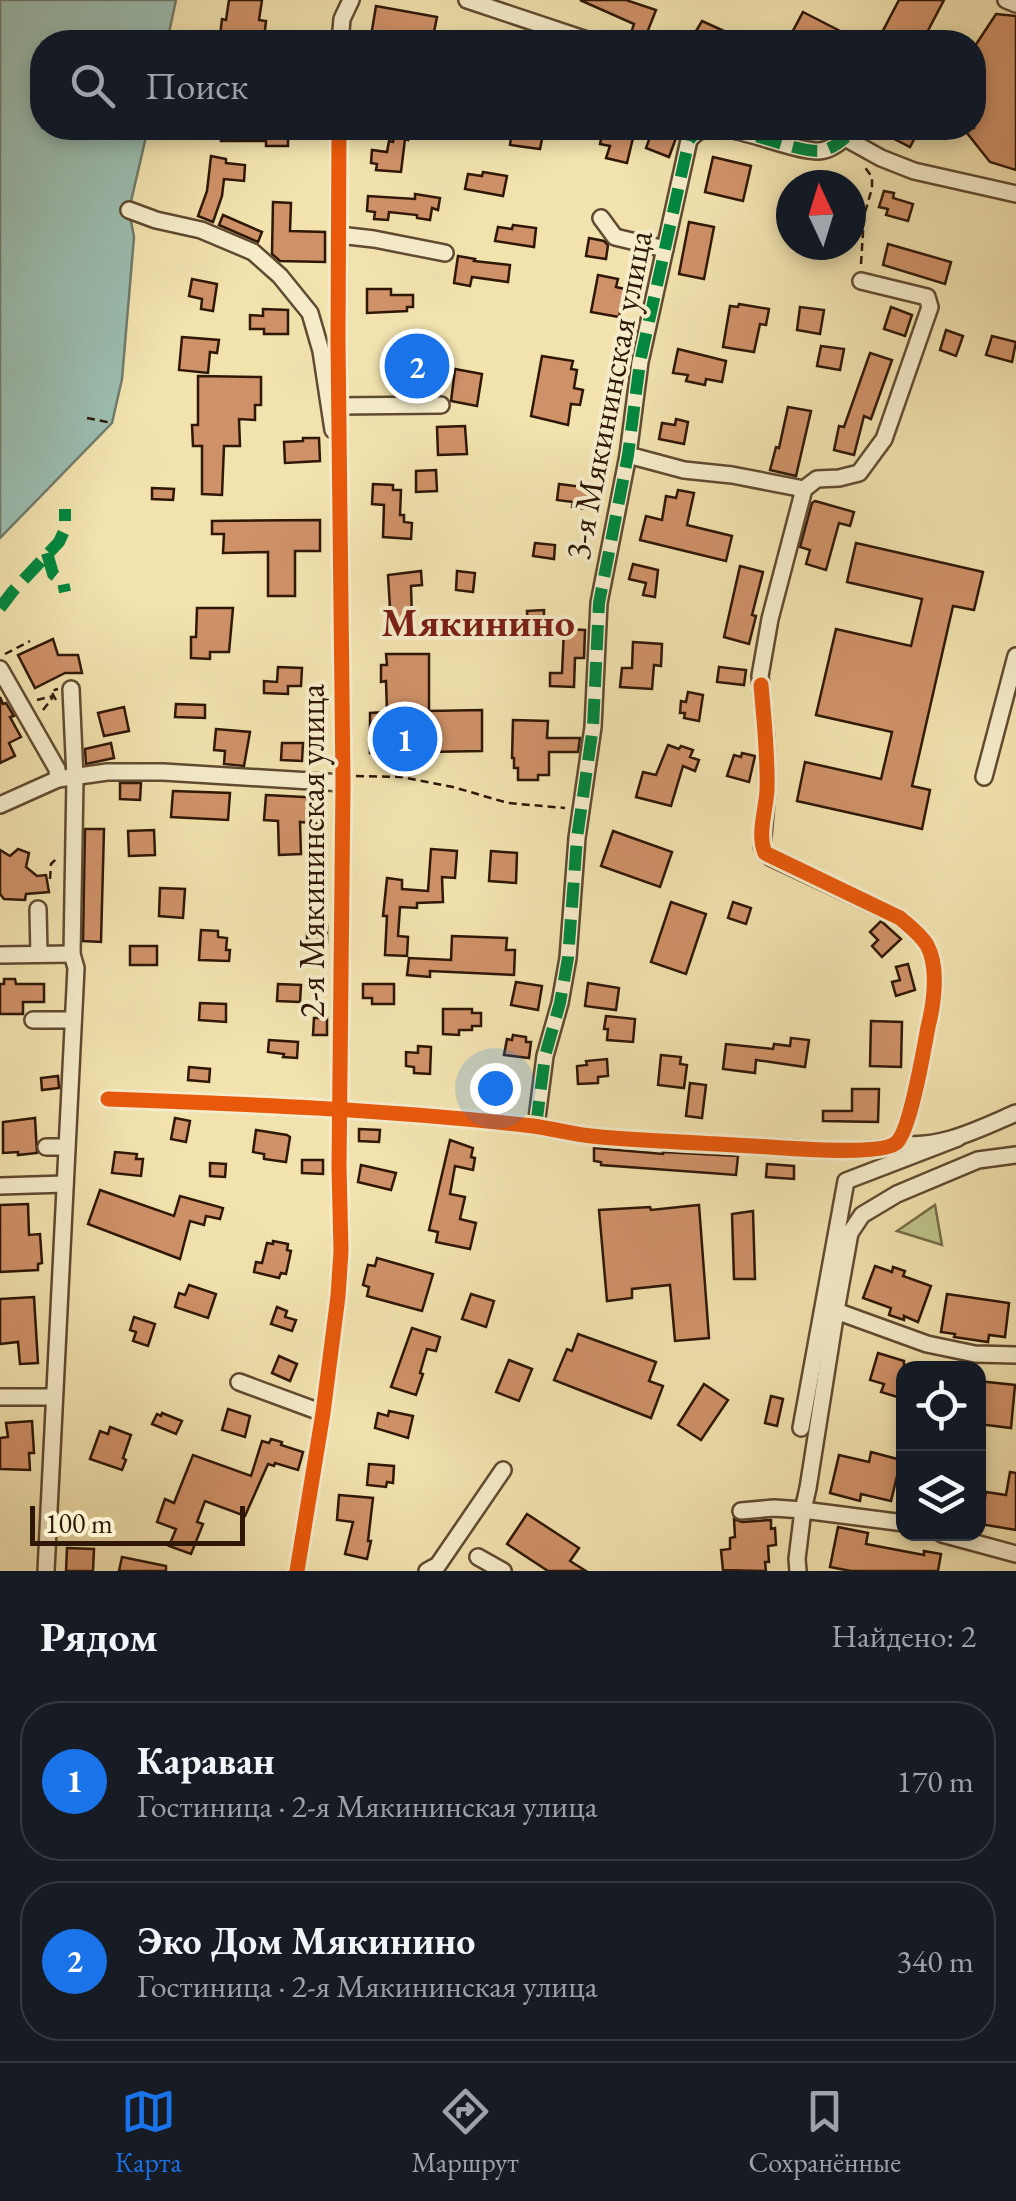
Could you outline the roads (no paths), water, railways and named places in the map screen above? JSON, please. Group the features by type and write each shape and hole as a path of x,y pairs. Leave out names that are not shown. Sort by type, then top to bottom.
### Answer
{"street":[{"path":"341,30 351,0"},
{"path":"467,0 557,30"},
{"path":"1006,0 1016,4"},
{"name":"2-я Мякининская улица","path":"297,1571 324,1413 342,1250 339,140"},
{"name":"3-я Мякининская улица","path":"536,1126 545,1056 568,958 581,809 593,728 599,602 628,455 640,362 689,140"},
{"name":"3-я Мякининская улица","path":"773,140 822,151 852,141"},
{"path":"852,141 914,171 1011,194"},
{"path":"130,210 200,230 253,252 280,276 310,313 321,351 340,458"},
{"path":"601,218 615,237 664,249"},
{"path":"339,236 445,253"},
{"path":"861,281 927,297 930,307 884,439 858,473 817,479 804,488 770,619 760,676 766,740 762,846 765,853 900,918 928,946 934,976 931,1016 909,1113 896,1143"},
{"path":"339,406 441,405"},
{"path":"628,455 684,470 804,488"},
{"path":"984,776 1016,656"},
{"path":"2,662 57,769 58,779"},
{"path":"46,1571 76,968 72,954 75,778 71,689"},
{"path":"0,804 58,779 107,772 343,779"},
{"path":"38,909 40,954"},
{"path":"0,955 72,954"},
{"path":"33,1020 73,1020"},
{"path":"108,1099 340,1110 536,1126 596,1137 832,1150 958,1138"},
{"path":"801,1428 846,1182 1016,1113"},
{"path":"46,1147 67,1147"},
{"path":"798,1571 803,1510 850,1233 862,1215 897,1194 978,1160 1016,1155"},
{"path":"0,1186 65,1184"},
{"path":"836,1311 927,1344 975,1354 1016,1355"},
{"path":"239,1382 324,1413"},
{"path":"0,1398 54,1397"},
{"path":"427,1571 438,1565 503,1470"},
{"path":"741,1511 803,1510 896,1522"},
{"path":"968,1541 1016,1554"},
{"path":"478,1557 503,1571"}],"place":[{"name":"Эко Дом Мякинино","path":"417,366"},
{"name":"Караван","path":"405,739"}],"district":[{"name":"Мякинино","path":"478,622"}]}
